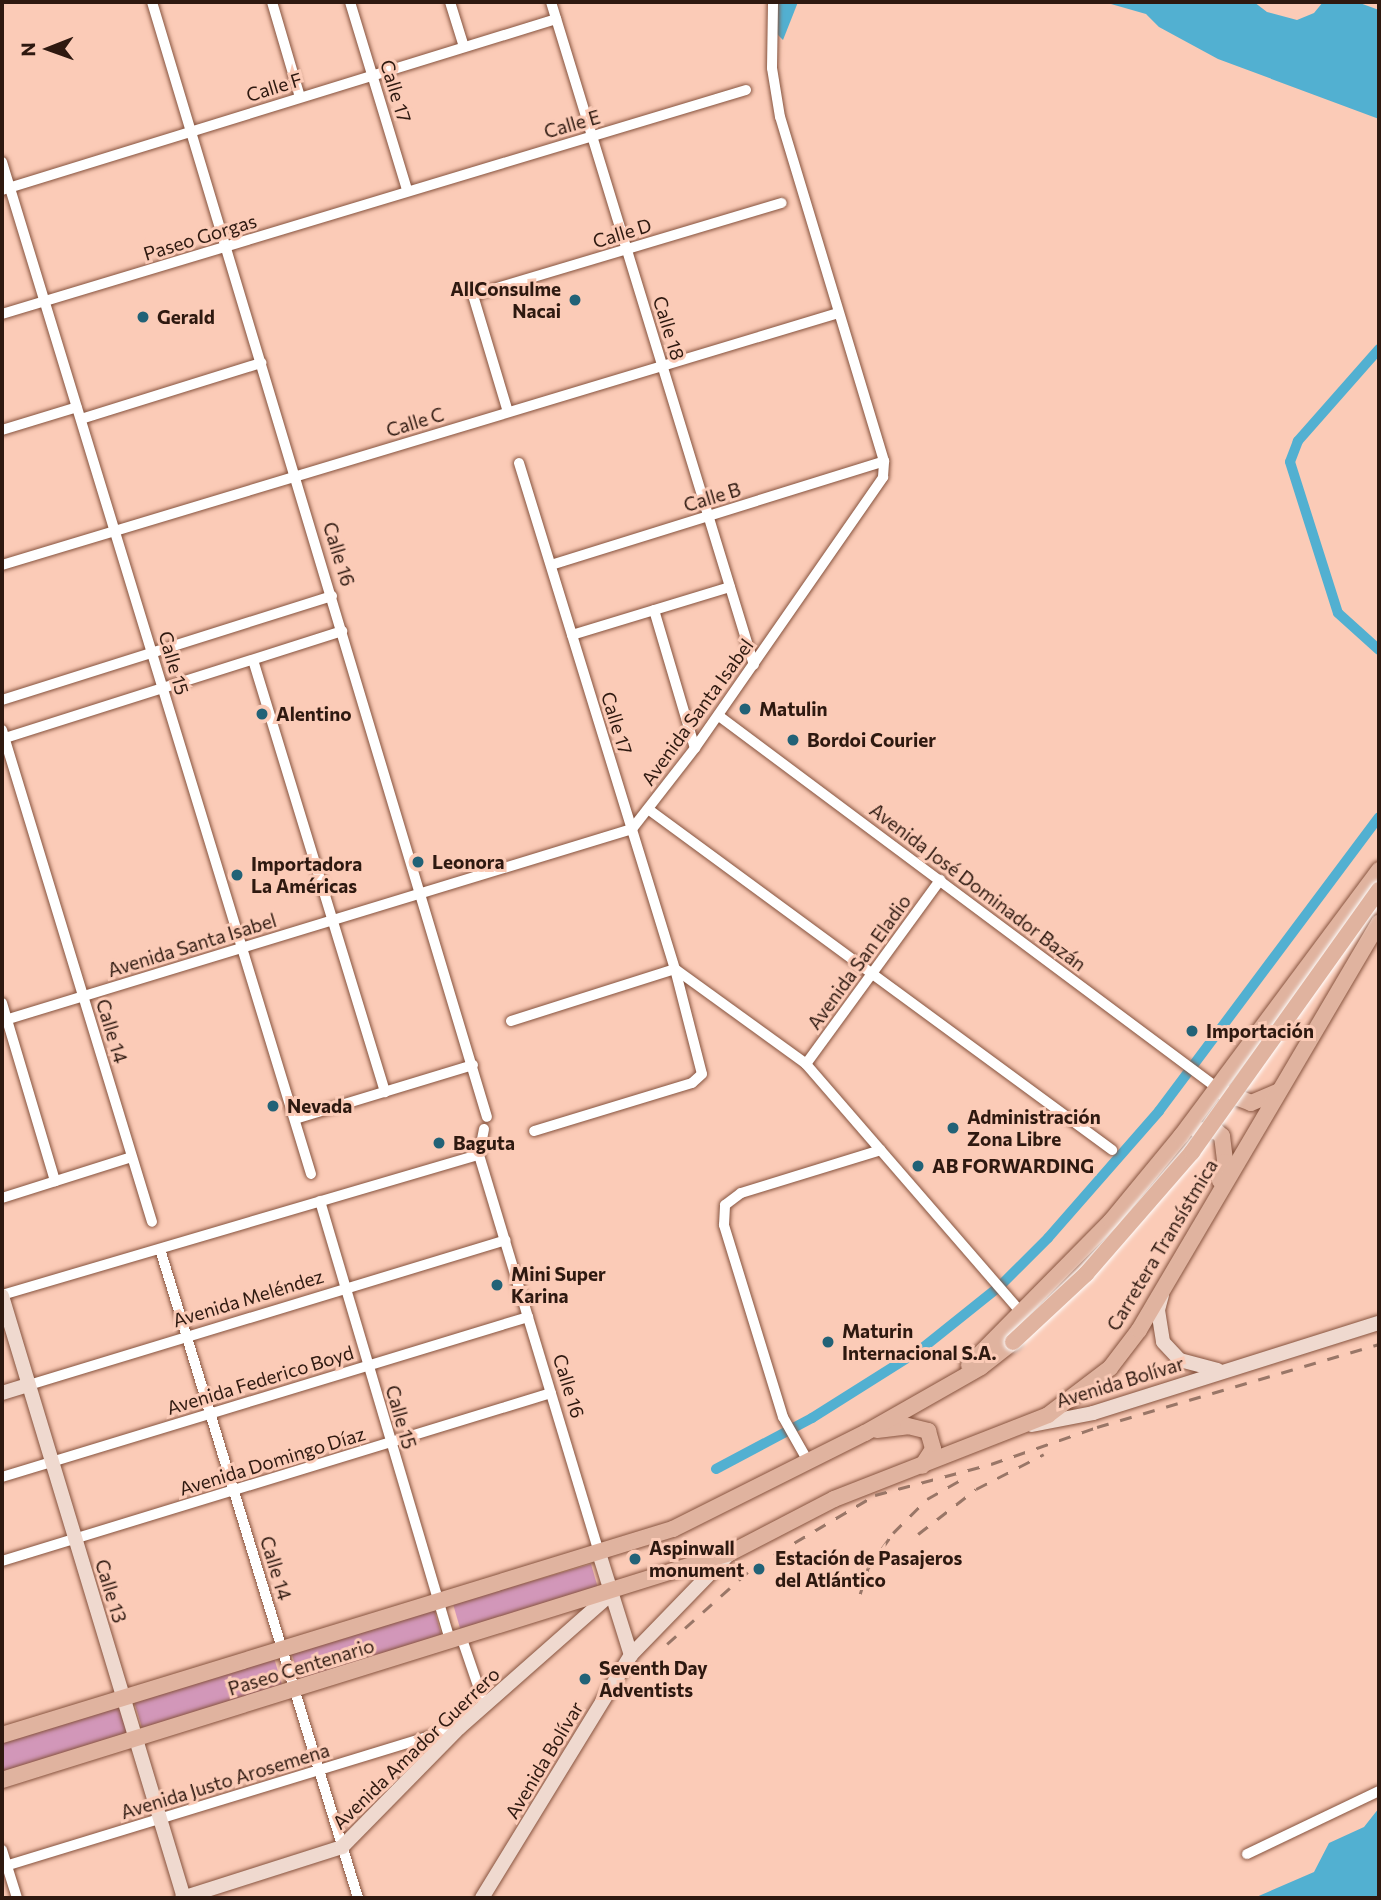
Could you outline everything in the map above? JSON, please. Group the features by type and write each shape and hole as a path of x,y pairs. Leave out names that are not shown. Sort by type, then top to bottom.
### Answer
{"main road":[{"path":"944,1388 1017,1307 1085,1251 1181,1136 1379,870"},
{"name":"Carretera Transístmica","path":"599,1552 673,1529 808,1463 944,1388 1013,1342 1086,1274 1192,1152 1379,890"},
{"name":"Carretera Transístmica","path":"612,1593 730,1553 834,1499 1027,1426 1110,1368 1164,1291 1216,1196 1379,922"},
{"path":"1216,1087 1230,1098 1251,1103 1279,1091"},
{"path":"1181,1136 1207,1129 1222,1136 1225,1162 1216,1196"},
{"name":"Avenida Bolívar","path":"1164,1291 1158,1310 1163,1342 1180,1360 1223,1370"},
{"name":"Calle 13","path":"2,1295 183,1898"},
{"name":"Avenida Bolívar","path":"1027,1426 1093,1413 1379,1323"},
{"name":"Avenida Meléndez","path":"2,1393 29,1385"},
{"path":"865,1433 908,1426 925,1429 934,1445 920,1467"},
{"name":"Calle 16","path":"599,1552 631,1655"},
{"name":"Paseo Centenario","path":"2,1735 599,1552"},
{"name":"Avenida Bolívar","path":"482,1898 631,1655 730,1553"},
{"name":"Paseo Centenario","path":"2,1780 612,1593"},
{"name":"Avenida Amador Guerrero","path":"183,1898 342,1847 459,1728 612,1593"}],"street":[{"name":"Calle 16","path":"152,2 473,1065 485,1123 479,1155 599,1552"},
{"path":"272,2 300,97"},
{"name":"Calle 17","path":"350,2 407,190"},
{"path":"450,2 464,47"},
{"name":"Calle 18","path":"551,2 754,665"},
{"path":"773,2 772,68 780,117 884,461"},
{"name":"Calle F","path":"6,189 556,19"},
{"name":"Calle E","path":"407,190 746,90"},
{"name":"Calle 15","path":"2,162 6,189 45,301 154,653 311,1174"},
{"name":"Paseo Gorgas","path":"2,314 226,248 407,190"},
{"name":"Calle D","path":"508,412 473,295 782,203"},
{"name":"Calle C","path":"2,565 838,313"},
{"path":"81,419 261,363"},
{"path":"2,430 77,407"},
{"name":"Calle B","path":"551,565 884,461"},
{"name":"Avenida Santa Isabel","path":"4,1021 632,829 719,716 878,491 884,461"},
{"name":"Calle 17","path":"519,463 675,970 702,1074 692,1083 534,1131"},
{"path":"572,635 730,587"},
{"path":"2,700 332,596"},
{"path":"654,610 695,748"},
{"path":"3,736 163,689 342,631"},
{"path":"253,660 385,1092"},
{"name":"Avenida José Dominador Bazán","path":"719,716 1216,1087"},
{"name":"Calle 14","path":"3,736 152,1222"},
{"path":"648,809 1112,1150"},
{"name":"Avenida San Eladio","path":"806,1064 940,880"},
{"path":"511,1021 675,970 806,1064 1017,1307"},
{"path":"2,1003 4,1021 55,1181"},
{"path":"295,1119 473,1065"},
{"path":"808,1463 783,1417 724,1225 725,1205 741,1193 881,1150"},
{"path":"2,1295 479,1155"},
{"path":"2,1198 132,1157"},
{"name":"Calle 15","path":"320,1201 439,1602 485,1706"},
{"name":"Avenida Meléndez","path":"29,1385 505,1240"},
{"name":"Calle 14","path":"160,1248 358,1898"},
{"name":"Avenida Federico Boyd","path":"2,1477 528,1317"},
{"name":"Avenida Domingo Díaz","path":"2,1561 551,1393"},
{"name":"Avenida Justo Arosemena","path":"4,1867 459,1728"},
{"path":"1247,1854 1379,1791"},
{"path":"2,1850 4,1867 17,1898"}],"shaded area":[{"path":"591,1564 600,1595 462,1635 453,1604"},
{"path":"434,1609 443,1641 300,1683 291,1651"},
{"path":"274,1658 283,1688 143,1731 134,1701"},
{"path":"118,1705 128,1736 2,1774 2,1741"}],"water":[{"path":"769,2 798,2 783,40 776,33"},
{"path":"1104,2 1254,2 1267,12 1297,20 1314,13 1323,2 1357,2 1379,10 1379,119 1218,59 1159,27 1146,14"},
{"path":"1379,1808 1379,1898 1254,1898 1314,1872 1329,1843 1364,1827"}],"waterway":[{"path":"1379,349 1298,441 1290,462 1338,613 1379,650"},
{"path":"716,1469 812,1418 920,1350 1000,1286 1048,1238 1159,1111 1379,817"}],"railway":[{"path":"667,1644 753,1567 875,1495 991,1464 1097,1427 1379,1344"},
{"path":"918,1534 976,1489 1044,1454"},
{"path":"860,1594 868,1568 893,1533 927,1499 964,1478"}],"place":[{"name":"AllConsulme Nacai","path":"575,300"},
{"name":"Gerald","path":"143,317"},
{"name":"Matulin","path":"745,709"},
{"name":"Alentino","path":"262,714"},
{"name":"Bordoi Courier","path":"793,740"},
{"name":"Leonora","path":"418,862"},
{"name":"Importadora La Américas","path":"237,875"},
{"name":"Importación","path":"1192,1031"},
{"name":"Nevada","path":"273,1106"},
{"name":"Administración Zona Libre","path":"953,1128"},
{"name":"Baguta","path":"439,1143"},
{"name":"AB FORWARDING","path":"918,1166"},
{"name":"Mini Super Karina","path":"497,1285"},
{"name":"Maturin Internacional S.A.","path":"828,1342"},
{"name":"Aspinwall monument","path":"635,1559"},
{"name":"Estación de Pasajeros del Atlántico","path":"759,1569"},
{"name":"Seventh Day Adventists","path":"585,1679"}]}
